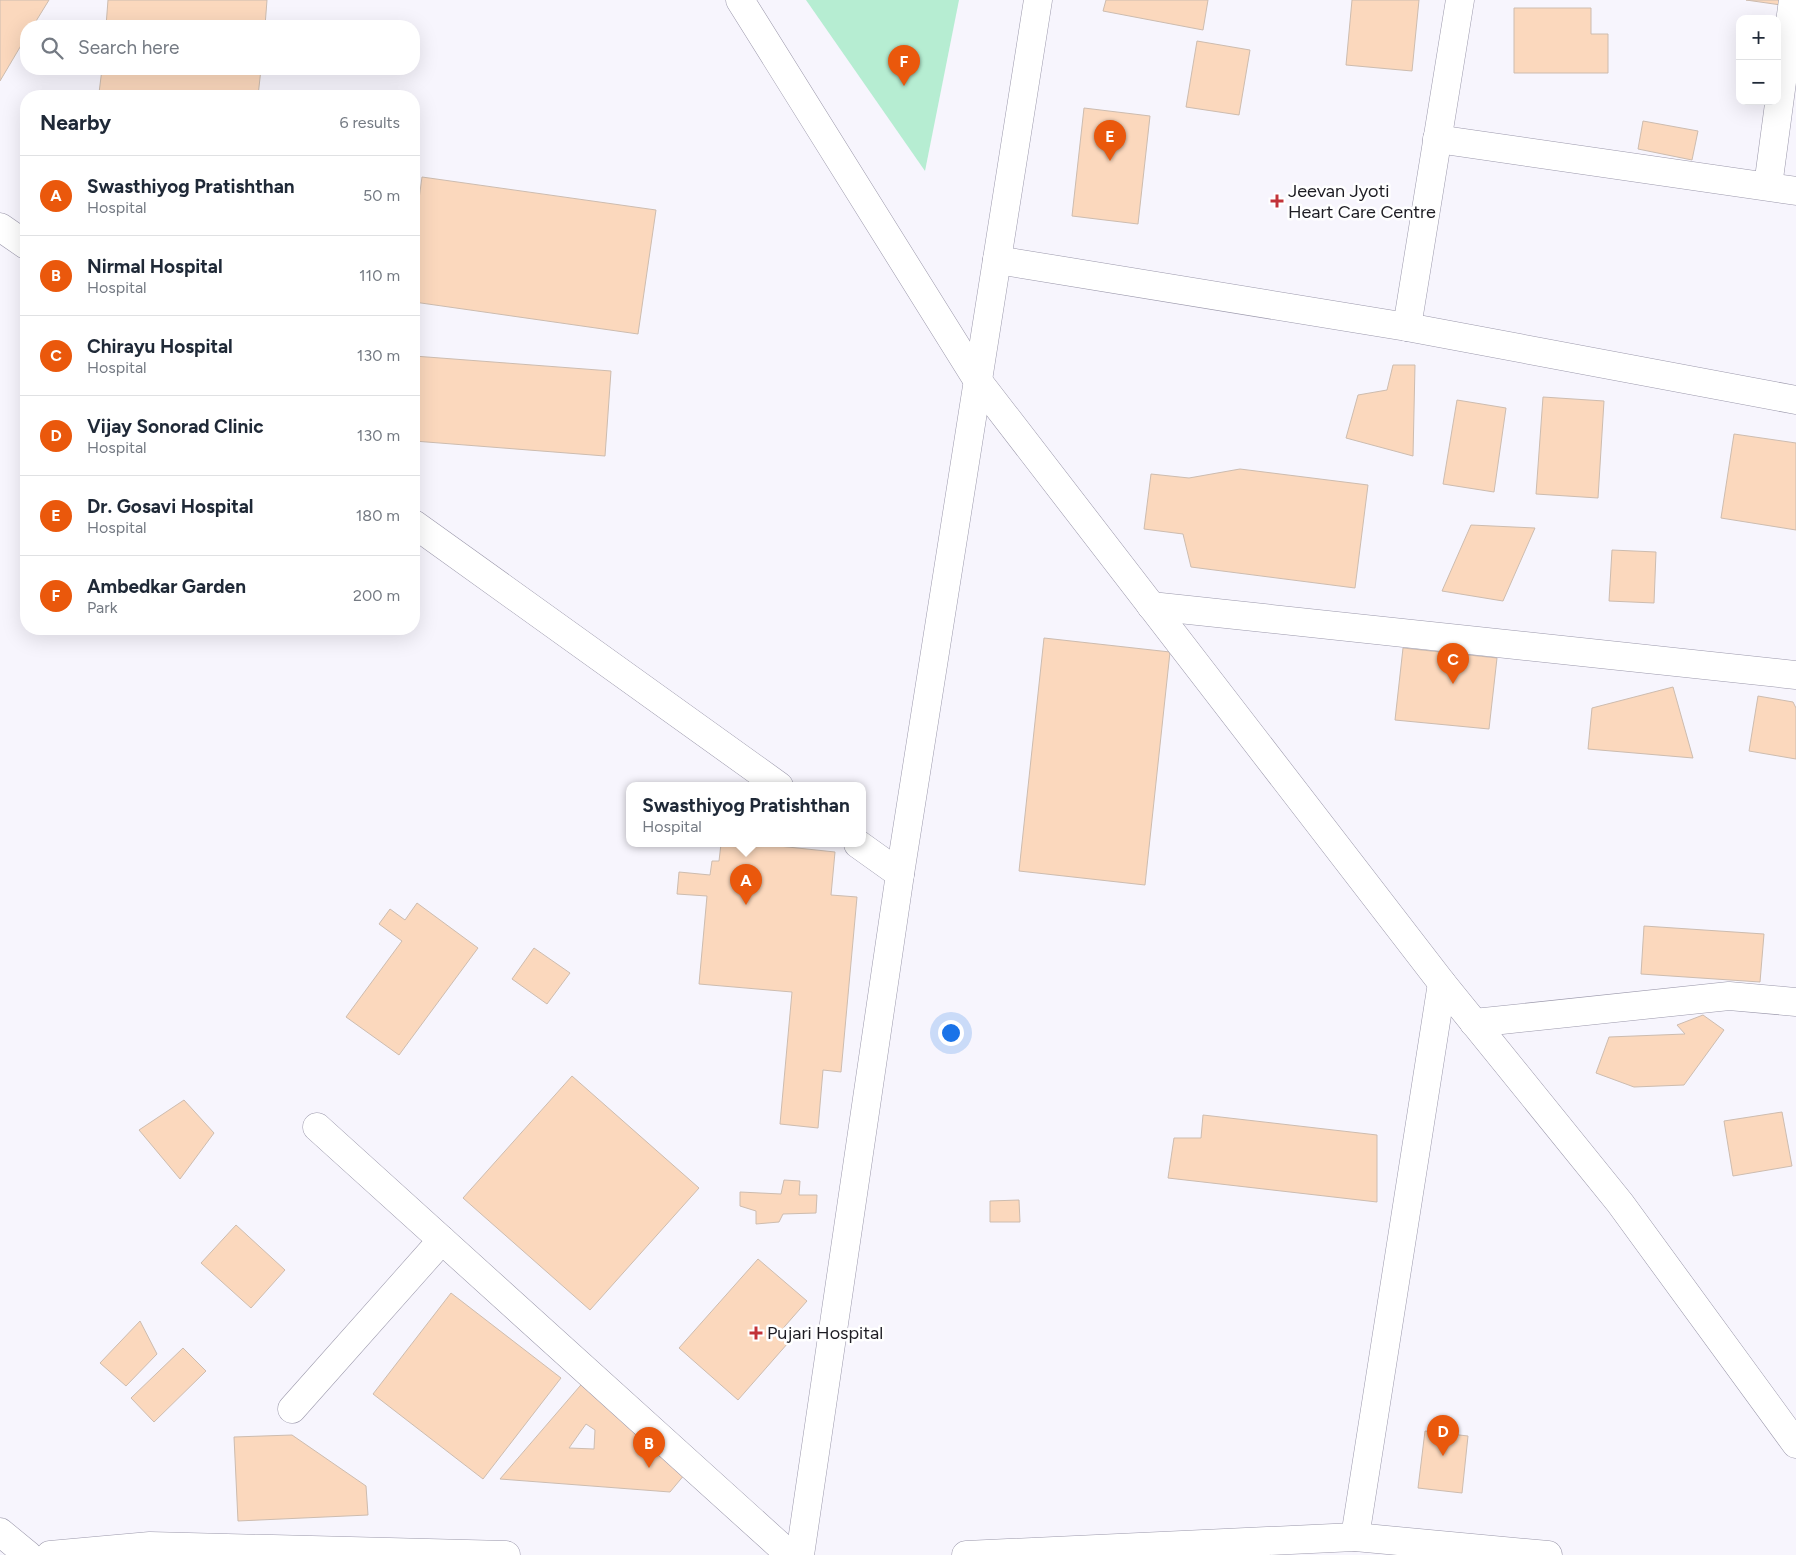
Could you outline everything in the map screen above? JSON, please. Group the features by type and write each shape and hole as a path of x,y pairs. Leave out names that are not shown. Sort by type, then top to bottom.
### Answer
{"street":[{"path":"740,0 978,381 1442,983 1620,1203 1796,1444"},
{"path":"800,1555 900,874 1038,0"},
{"path":"1407,327 1460,0"},
{"path":"1768,186 1793,0"},
{"path":"1437,139 1796,191"},
{"path":"0,227 20,242"},
{"path":"997,260 1407,327 1796,400"},
{"path":"420,528 772,782"},
{"path":"1152,606 1796,675"},
{"path":"862,847 900,874"},
{"path":"1354,1537 1442,983"},
{"path":"1474,1023 1729,996 1796,1002"},
{"path":"317,1127 790,1555"},
{"path":"292,1409 442,1240"},
{"path":"0,1532 28,1555"},
{"path":"966,1555 1354,1537 1548,1555"},
{"path":"50,1555 150,1546 506,1555"}],"green space":[{"path":"806,0 959,0 925,171"}],"building":[{"path":"0,0 49,0 37,20 20,20 20,47 0,81"},
{"path":"108,0 267,0 265,20 106,20"},
{"path":"1106,0 1208,0 1203,30 1103,11"},
{"path":"1352,0 1419,0 1412,71 1346,65"},
{"path":"1746,0 1782,0 1781,5"},
{"path":"1514,8 1591,8 1591,34 1608,34 1608,73 1514,73"},
{"path":"1197,41 1250,50 1239,115 1186,107"},
{"path":"101,75 260,75 259,90 99,90"},
{"path":"1084,108 1150,116 1138,224 1072,216"},
{"path":"1643,121 1698,131 1692,160 1638,149"},
{"path":"422,177 656,210 638,334 420,303 420,192"},
{"path":"420,356 611,371 605,456 420,441"},
{"path":"1393,365 1415,365 1413,456 1346,438 1358,395 1387,390"},
{"path":"1543,397 1604,401 1598,498 1536,494"},
{"path":"1457,400 1506,408 1494,492 1443,484"},
{"path":"1734,434 1796,443 1796,530 1721,518"},
{"path":"1240,469 1368,485 1355,588 1191,567 1183,534 1144,529 1151,474 1189,478"},
{"path":"1471,525 1535,528 1503,601 1442,591"},
{"path":"1612,550 1656,552 1654,603 1609,601"},
{"path":"1044,638 1170,652 1145,885 1019,871"},
{"path":"1403,648 1497,658 1489,729 1395,720"},
{"path":"1673,687 1693,758 1588,749 1592,708"},
{"path":"1758,696 1793,702 1796,708 1796,759 1749,751"},
{"path":"721,847 788,847 835,852 831,895 857,897 841,1072 823,1070 818,1128 780,1124 792,992 699,984 707,896 677,894 679,872 710,875 712,861 719,861"},
{"path":"417,903 478,948 399,1055 346,1017 402,941 379,924 390,909 405,920"},
{"path":"1644,926 1764,934 1760,982 1641,974"},
{"path":"534,948 570,973 547,1004 512,979"},
{"path":"1703,1015 1724,1030 1684,1085 1634,1087 1596,1073 1609,1037 1685,1034 1677,1025"},
{"path":"572,1076 699,1188 590,1310 463,1198"},
{"path":"184,1100 214,1133 180,1179 139,1130"},
{"path":"1782,1112 1792,1166 1733,1176 1724,1121"},
{"path":"1203,1115 1377,1135 1377,1202 1168,1178 1174,1138 1201,1138"},
{"path":"784,1180 800,1181 799,1195 817,1195 816,1213 783,1214 779,1222 756,1224 756,1211 740,1206 740,1192 781,1194"},
{"path":"1019,1200 1020,1222 990,1222 990,1201"},
{"path":"236,1225 285,1270 251,1308 201,1263"},
{"path":"758,1259 807,1301 778,1334 788,1343 738,1400 679,1348"},
{"path":"451,1293 561,1378 483,1479 373,1394"},
{"path":"140,1321 157,1354 126,1386 100,1363"},
{"path":"183,1348 206,1371 154,1422 131,1398"},
{"path":"586,1379 690,1468 670,1492 500,1479","holes":["586,1424 595,1430 594,1449 569,1448"]},
{"path":"1425,1431 1468,1436 1462,1493 1418,1488"},
{"path":"292,1435 366,1486 368,1515 238,1521 234,1437"}],"place":[{"name":"Ambedkar Garden","path":"904,86"},
{"name":"Dr. Gosavi Hospital","path":"1110,161"},
{"name":"Jeevan Jyoti Heart Care Centre","path":"1277,201"},
{"name":"Chirayu Hospital","path":"1453,684"},
{"name":"Swasthiyog Pratishthan","path":"746,905"},
{"name":"Pujari Hospital","path":"756,1333"},
{"name":"Vijay Sonorad Clinic","path":"1443,1456"},
{"name":"Nirmal Hospital","path":"649,1468"}]}
